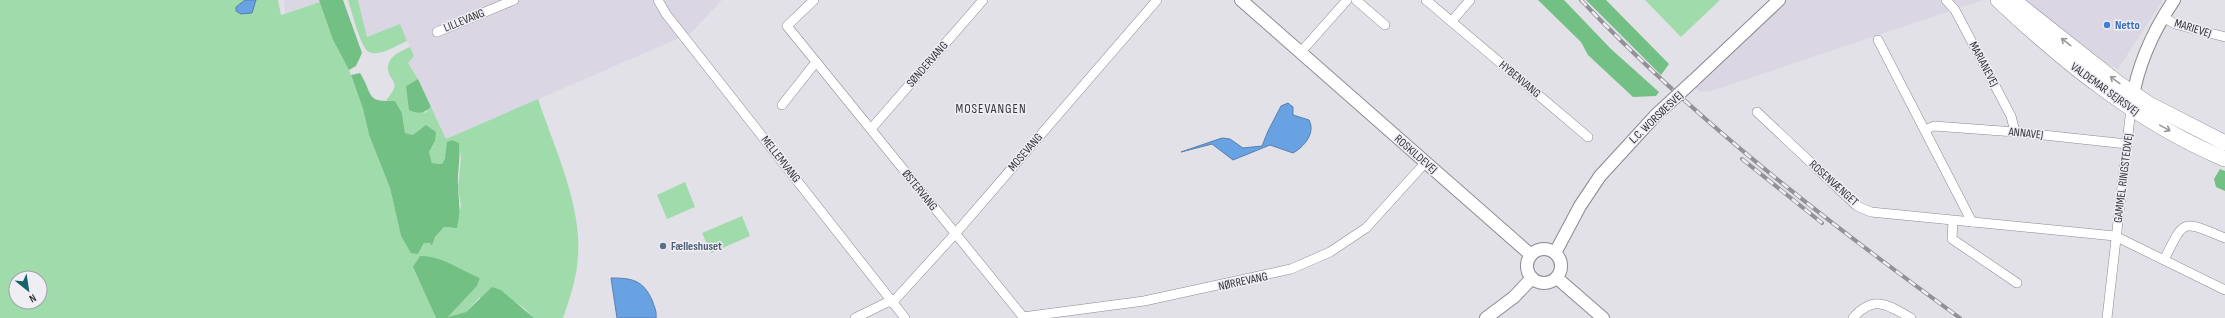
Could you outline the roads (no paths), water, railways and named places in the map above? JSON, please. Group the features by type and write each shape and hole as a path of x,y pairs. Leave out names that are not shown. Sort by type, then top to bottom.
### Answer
{"main road":[{"name":"VALDEMAR SEJRSVEJ","path":"1998,0 2056,53 2131,108 2225,159"},
{"name":"VALDEMAR SEJRSVEJ","path":"2012,0 2151,105 2225,143"}],"street":[{"path":"488,0 492,9"},
{"name":"LILLEVANG","path":"437,32 514,0"},
{"name":"MELLEMVANG","path":"658,0 666,14 905,318"},
{"name":"ØSTERVANG","path":"814,0 787,26 1024,317"},
{"name":"SØNDERVANG","path":"871,129 983,0"},
{"name":"MOSEVANG","path":"891,302 955,234 1157,0"},
{"path":"1300,53 1347,0"},
{"path":"1356,0 1385,25"},
{"name":"HYBENVANG","path":"1426,0 1588,137"},
{"path":"1452,22 1470,0"},
{"name":"L.C. WORSØESVEJ","path":"1555,252 1580,206 1600,176 1656,115 1779,0"},
{"name":"MARIANEVEJ","path":"1946,0 1955,10 2008,110 2015,132"},
{"name":"GAMMEL RINGSTEDVEJ","path":"2107,318 2115,236 2134,93 2146,50 2163,17 2174,0"},
{"name":"ROSKILDEVEJ","path":"1247,2 1300,53 1531,255"},
{"name":"MARIEVEJ","path":"2163,17 2175,24 2225,37"},
{"path":"1878,40 1972,222"},
{"path":"782,105 816,62"},
{"name":"ROSENVÆNGET","path":"1757,112 1857,206 1884,215 2115,236"},
{"name":"ANNAVEJ","path":"1925,130 1934,126 2015,132 2127,144"},
{"name":"NØRREVANG","path":"1024,317 1144,301 1291,269 1330,252 1366,228 1425,163"},
{"path":"1953,221 1952,239 2017,283"},
{"path":"2164,260 2179,230 2185,226 2193,225 2225,238"},
{"path":"2115,236 2225,290"},
{"path":"1545,249 1555,252 1559,257 1562,268 1557,278 1545,284 1532,278 1527,267 1531,255 1545,249"},
{"path":"1486,318 1514,297 1532,278"},
{"path":"1557,278 1603,318"},
{"path":"855,318 891,302"},
{"path":"1854,318 1869,305 1878,303 1890,306 1911,318"}],"water":[{"path":"245,0 256,0 252,13 241,14 236,11 236,7"},
{"path":"1288,103 1293,107 1293,115 1309,120 1311,125 1308,139 1293,153 1270,145 1233,160 1212,144 1181,152 1222,138 1230,139 1243,148 1262,146 1281,106"},
{"path":"611,278 631,280 641,284 649,293 656,311 656,318 617,318"}],"railway":[{"path":"1581,0 1669,87 1763,168 1860,244 1960,318"},
{"path":"1742,159 1822,223"}],"place":[{"name":"Netto","path":"2107,25"},
{"name":"Fælleshuset","path":"663,246"}],"district":[{"name":"MOSEVANGEN","path":"991,108"}]}
